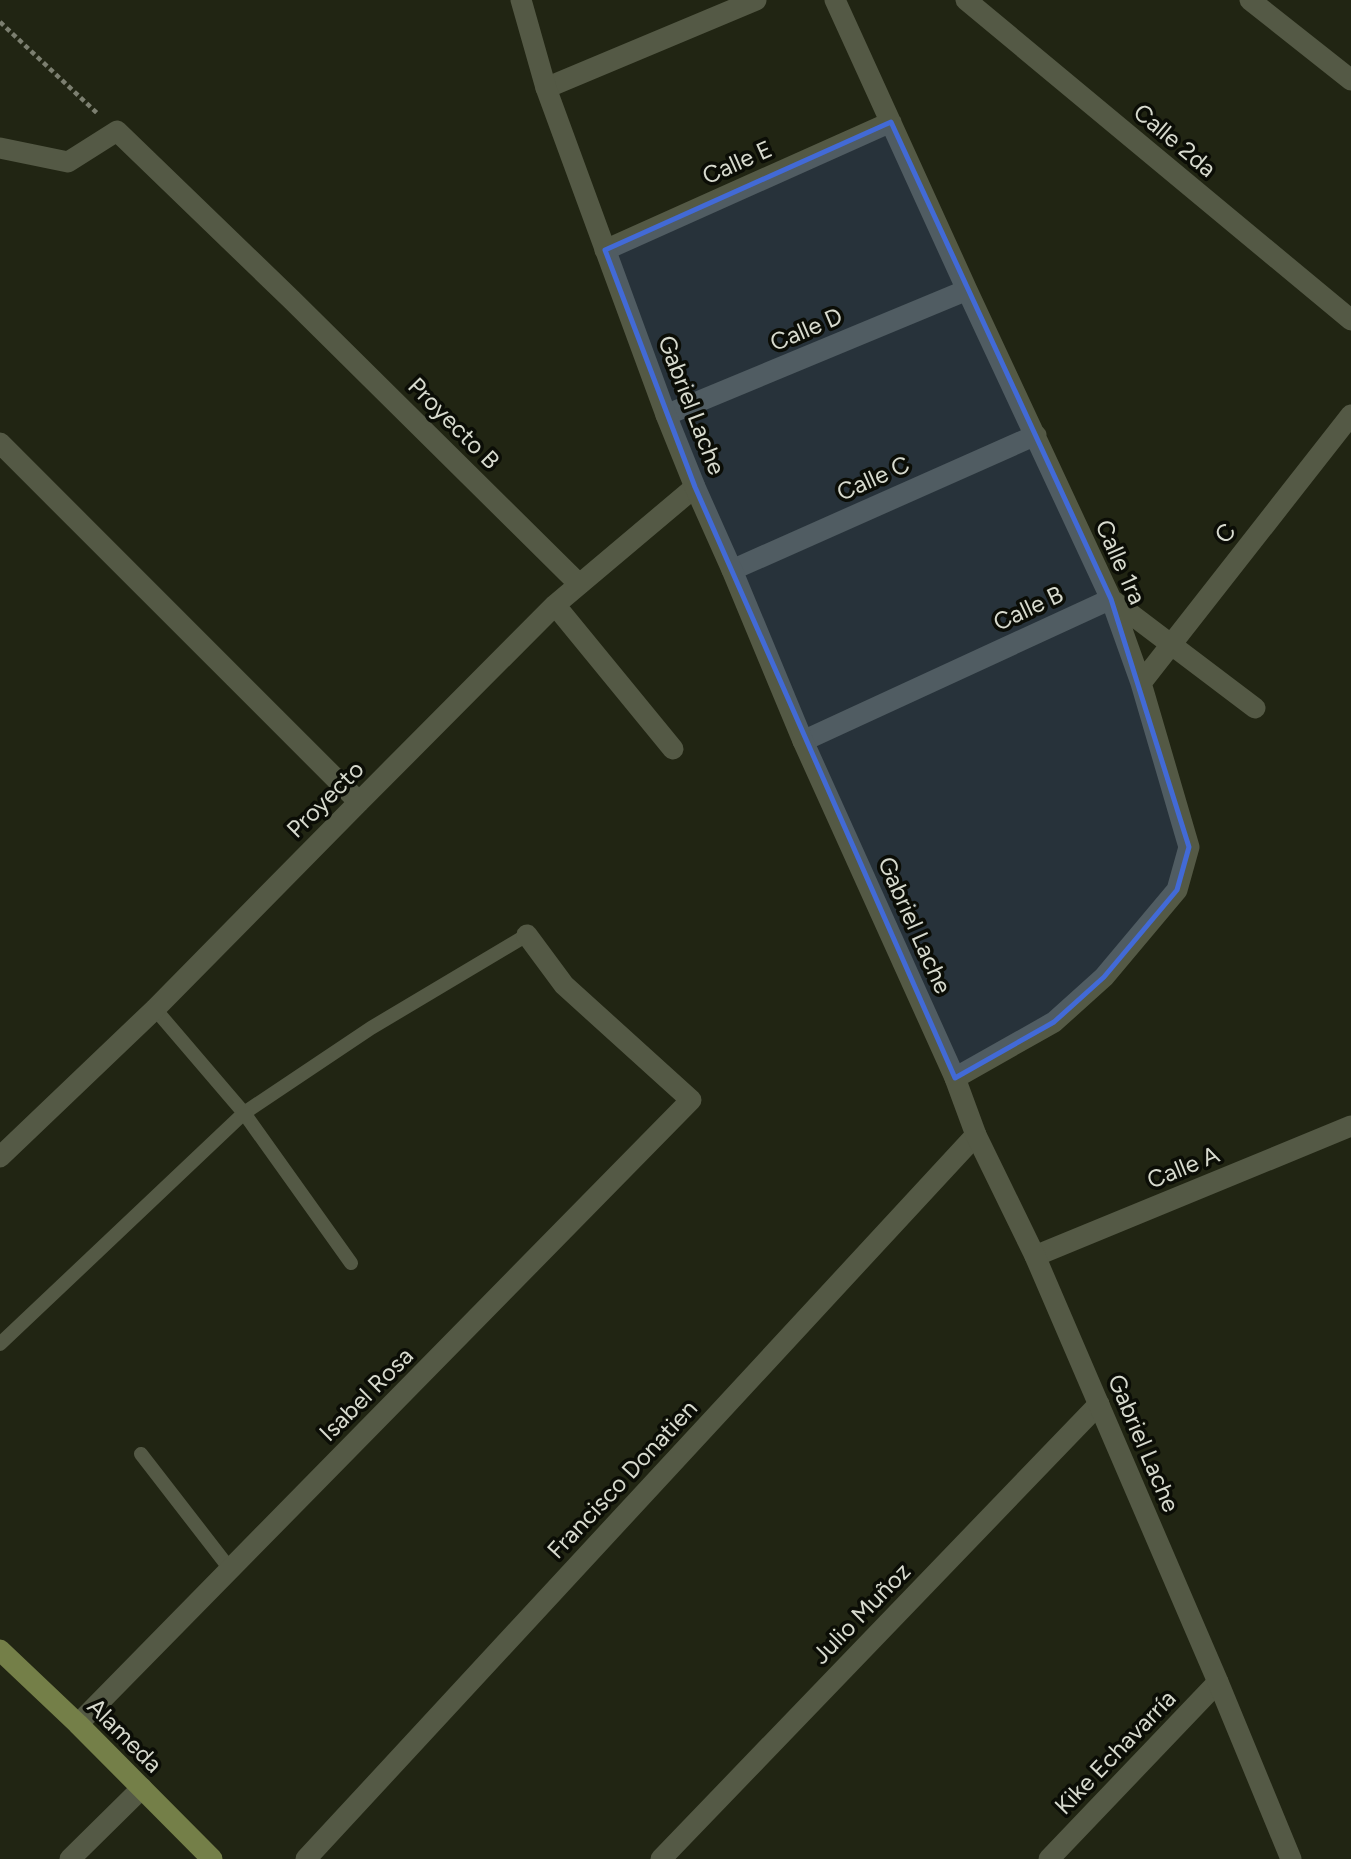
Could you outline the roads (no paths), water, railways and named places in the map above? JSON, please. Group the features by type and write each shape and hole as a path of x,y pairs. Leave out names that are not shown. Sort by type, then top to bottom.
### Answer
{"main road":[{"name":"Alameda","path":"0,1650 212,1859"}],"street":[{"name":"Gabriel Lache","path":"521,0 546,88 695,487 803,741 955,1078 976,1135 1035,1256 1291,1859"},
{"path":"546,88 756,0"},
{"name":"Calle 1ra","path":"835,0 1111,598 1141,683 1189,847 1177,890 1104,977 1054,1023 955,1078"},
{"name":"Calle 2da","path":"966,0 1351,320"},
{"path":"1250,0 1351,80"},
{"name":"Calle E","path":"605,250 891,122"},
{"name":"Proyecto B","path":"0,148 68,162 117,131 579,584"},
{"name":"Calle D","path":"666,415 967,290"},
{"name":"C","path":"1141,683 1351,415"},
{"name":"Calle C","path":"732,570 1035,435"},
{"path":"0,443 359,802"},
{"name":"Proyecto","path":"0,1157 155,1009 555,605 695,487"},
{"path":"1111,598 1255,708"},
{"name":"Calle B","path":"803,741 1111,598"},
{"path":"555,605 673,749"},
{"name":"Isabel Rosa","path":"78,1724 691,1100 564,985 527,935"},
{"name":"Calle A","path":"1035,1256 1351,1126"},
{"name":"Francisco Donatien","path":"306,1859 976,1135"},
{"name":"Julio Muñoz","path":"661,1859 1098,1404"},
{"name":"Kike Echavarría","path":"1049,1859 1218,1682"},
{"path":"70,1859 142,1788"}],"lane":[{"path":"0,1344 244,1113 371,1028 527,935"},
{"path":"155,1009 244,1113 351,1263"},
{"path":"141,1454 230,1569"}]}
